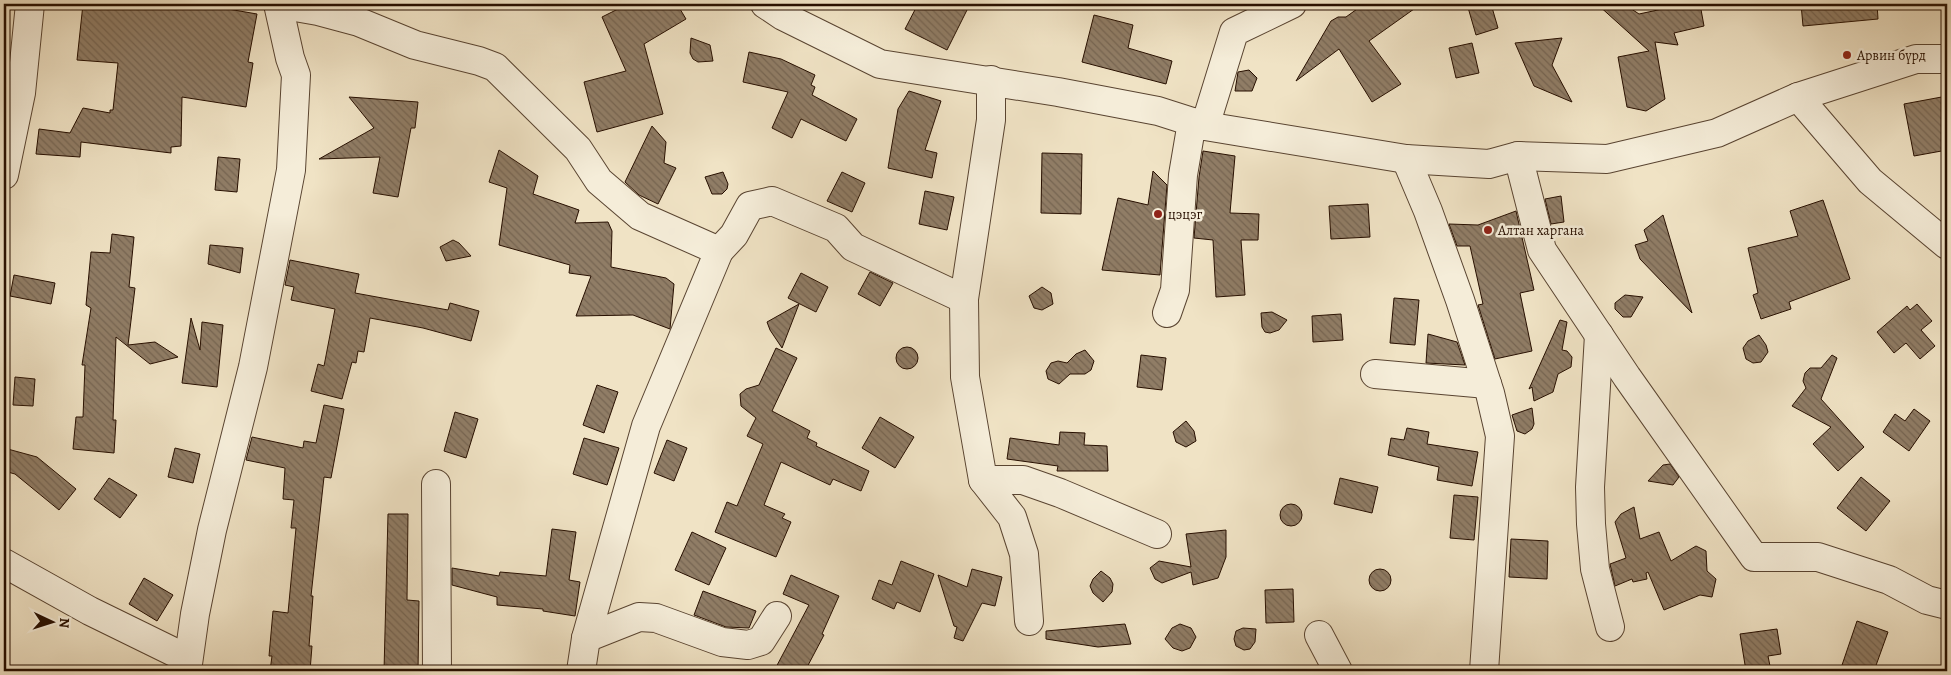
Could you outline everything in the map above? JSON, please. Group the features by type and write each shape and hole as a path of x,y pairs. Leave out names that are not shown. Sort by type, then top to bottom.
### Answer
{"street":[{"path":"4,175 20,93 30,4"},
{"path":"4,563 188,665 195,614 210,540 253,367 291,170 296,75 290,58 278,4 318,11 359,22 415,45 479,61 495,67 578,149 599,181 640,216 719,251"},
{"path":"765,4 783,16 880,64 991,80 1158,111 1198,124 1406,159 1489,164 1518,156 1607,159 1717,132 1798,97 1916,59 1947,59"},
{"path":"1167,313 1175,290 1183,175 1198,124 1234,32 1292,4"},
{"path":"991,80 991,120 964,299 965,377 983,480 1012,517 1024,554 1029,621"},
{"path":"1798,97 1870,182 1947,245"},
{"path":"1518,156 1542,250 1754,557 1818,558 1889,580 1927,600 1947,605"},
{"path":"1406,159 1428,211 1460,300 1487,384 1500,436 1484,671"},
{"path":"581,671 586,638 646,426 719,251 734,235 750,206 772,201 836,228 853,247 964,299"},
{"path":"1599,335 1590,487 1591,524 1595,569 1610,627"},
{"path":"1375,374 1487,384"},
{"path":"983,480 1022,480 1060,493 1157,534"},
{"path":"436,484 437,671"},
{"path":"586,638 639,617 656,618 722,642 748,645 761,641 777,616"},
{"path":"1319,635 1338,671"}],"building":[{"path":"83,4 199,4 257,14 248,62 253,63 246,107 182,97 181,146 171,147 171,153 81,142 80,157 36,154 39,129 70,133 83,108 110,113 110,110 113,110 118,63 77,60"},
{"path":"628,4 677,4 686,19 644,44 663,114 597,132 584,82 626,71 602,17"},
{"path":"918,4 970,4 947,50 905,29"},
{"path":"1364,4 1421,4 1369,41 1401,84 1372,102 1339,49 1296,81 1331,21 1338,17 1346,17"},
{"path":"1467,4 1491,4 1498,28 1476,35"},
{"path":"1597,4 1624,4 1639,14 1686,4 1700,4 1704,26 1674,33 1678,45 1655,42 1665,99 1646,111 1627,107 1618,57 1649,51"},
{"path":"1801,4 1877,4 1878,19 1803,26"},
{"path":"1094,15 1133,25 1128,48 1172,61 1166,84 1082,62"},
{"path":"691,38 710,45 713,61 698,62 693,59 690,53"},
{"path":"1562,38 1552,65 1572,102 1534,86 1515,43"},
{"path":"1472,43 1479,73 1456,78 1449,48"},
{"path":"749,52 781,59 815,75 811,85 815,87 812,95 857,119 846,141 801,119 792,138 772,128 788,92 743,82"},
{"path":"1249,70 1257,78 1252,91 1235,91 1238,72"},
{"path":"909,91 941,101 925,150 937,153 932,178 888,168 898,109"},
{"path":"1947,96 1947,150 1914,156 1904,104"},
{"path":"349,97 418,102 415,128 411,128 398,197 373,193 380,157 319,159 374,128"},
{"path":"652,126 666,142 664,163 676,168 658,204 639,195 625,182"},
{"path":"499,150 538,176 533,194 579,210 575,223 608,222 612,231 611,267 666,278 674,284 670,329 633,315 576,316 591,276 569,273 570,265 499,245 507,188 489,182"},
{"path":"1203,151 1235,156 1230,213 1259,214 1258,240 1241,240 1245,295 1216,297 1213,240 1194,238"},
{"path":"1042,153 1082,154 1081,214 1041,213"},
{"path":"218,157 240,159 237,192 215,190"},
{"path":"1153,171 1167,185 1160,275 1102,270 1118,198 1148,205"},
{"path":"723,172 728,184 727,189 722,194 712,194 705,177"},
{"path":"842,172 865,183 852,212 827,201"},
{"path":"925,191 954,197 947,230 919,224"},
{"path":"1561,196 1564,222 1551,224 1545,199"},
{"path":"1823,200 1850,279 1789,302 1791,309 1761,319 1753,295 1758,293 1748,248 1798,236 1790,211"},
{"path":"1368,204 1370,237 1331,239 1329,206"},
{"path":"1516,211 1534,290 1520,293 1532,351 1495,359 1478,305 1483,304 1470,246 1457,246 1449,224 1478,225"},
{"path":"1663,215 1692,313 1640,259 1635,245 1648,241 1644,230"},
{"path":"112,234 134,237 129,287 135,288 128,345 155,342 178,357 150,364 116,337 113,420 116,420 114,453 73,449 76,417 83,417 85,365 82,365 91,308 86,305 91,252 110,253"},
{"path":"453,240 459,243 471,256 446,261 440,247"},
{"path":"210,245 243,248 240,273 208,264"},
{"path":"290,260 359,274 355,293 448,310 450,303 479,311 471,341 423,328 370,318 364,352 358,351 356,363 352,362 342,399 311,391 318,364 324,366 335,309 291,300 294,287 285,285"},
{"path":"870,272 893,283 880,306 858,294"},
{"path":"801,273 828,287 816,312 788,298"},
{"path":"14,275 55,283 51,304 10,296"},
{"path":"1042,287 1051,293 1053,304 1042,310 1034,308 1029,296"},
{"path":"1625,295 1643,297 1631,317 1623,317 1615,309 1615,303"},
{"path":"1394,298 1419,300 1415,345 1390,343"},
{"path":"799,304 782,348 767,322"},
{"path":"1917,304 1932,321 1921,330 1935,346 1920,359 1906,343 1894,353 1877,332 1907,306 1910,310"},
{"path":"1272,312 1287,320 1279,330 1270,333 1265,332 1262,327 1261,313"},
{"path":"1341,314 1343,340 1313,342 1312,316"},
{"path":"191,318 200,350 202,322 223,325 217,387 182,383"},
{"path":"1560,320 1567,322 1562,350 1567,351 1572,357 1571,367 1558,374 1553,392 1534,401 1532,387 1529,389"},
{"path":"1428,334 1457,342 1465,365 1426,363"},
{"path":"1759,335 1766,345 1768,352 1761,362 1753,363 1746,359 1743,348 1748,341"},
{"path":"907,347 915,350 918,358 915,366 907,369 899,366 896,358 899,350"},
{"path":"776,348 797,358 772,411 810,431 807,438 817,443 816,446 869,471 861,491 833,479 830,485 781,462 764,505 785,514 782,518 791,522 776,557 715,532 727,502 737,506 763,444 747,436 756,418 741,406 740,394 746,389 759,385"},
{"path":"1085,350 1094,361 1091,370 1085,374 1070,374 1059,384 1048,379 1046,371 1051,363 1058,361 1067,363 1076,354"},
{"path":"1141,355 1166,358 1162,390 1137,387"},
{"path":"1832,355 1837,358 1821,399 1864,447 1838,471 1813,444 1831,427 1792,406 1806,388 1803,381 1805,373 1810,368 1821,368"},
{"path":"15,377 35,379 33,406 13,405"},
{"path":"597,385 618,392 604,433 583,425"},
{"path":"324,405 344,409 331,478 324,477 311,596 313,596 309,646 312,646 310,671 270,671 272,656 269,656 273,611 288,613 296,528 291,528 294,500 283,499 285,468 246,460 252,437 303,448 304,441 316,443"},
{"path":"1532,408 1534,424 1532,429 1525,434 1517,431 1512,415"},
{"path":"1914,409 1930,421 1909,451 1883,432 1895,414 1905,421"},
{"path":"455,412 478,419 466,458 444,451"},
{"path":"880,417 914,437 895,468 862,448"},
{"path":"1186,421 1194,431 1196,441 1186,447 1176,442 1173,432"},
{"path":"1407,428 1429,432 1427,444 1478,452 1472,486 1437,480 1439,467 1388,455 1391,438 1404,440"},
{"path":"1060,432 1085,433 1084,445 1107,446 1108,471 1057,471 1058,466 1007,459 1010,438 1059,445"},
{"path":"584,438 619,448 607,485 573,474"},
{"path":"667,440 687,448 674,481 654,473"},
{"path":"4,448 37,457 76,489 59,510 15,474 4,471"},
{"path":"175,448 200,454 193,483 168,477"},
{"path":"1670,464 1679,477 1673,485 1648,481 1663,465"},
{"path":"1861,477 1890,501 1866,531 1837,508"},
{"path":"109,478 137,495 120,518 94,499"},
{"path":"1340,478 1378,487 1372,513 1334,504"},
{"path":"1454,495 1478,497 1474,540 1450,538"},
{"path":"1291,504 1299,507 1302,515 1299,523 1291,526 1283,523 1280,515 1283,507"},
{"path":"1634,507 1640,539 1659,532 1671,561 1696,546 1706,551 1707,571 1716,579 1712,597 1700,595 1664,610 1648,572 1646,573 1647,579 1633,582 1632,579 1615,586 1610,564 1626,558 1615,522 1621,514"},
{"path":"388,514 408,514 407,600 419,601 418,671 384,671"},
{"path":"552,529 576,532 569,580 580,582 575,616 543,611 543,609 497,605 497,597 452,585 452,568 499,576 500,572 546,576"},
{"path":"1226,530 1226,557 1218,578 1193,585 1191,572 1162,583 1155,579 1150,568 1159,561 1191,567 1186,534"},
{"path":"692,532 726,548 709,585 675,570"},
{"path":"1511,539 1548,541 1547,579 1509,577"},
{"path":"901,561 934,574 920,612 897,602 894,609 872,599 879,580 892,585"},
{"path":"972,569 1002,577 995,606 982,603 963,641 954,638 957,627 954,626 938,575 967,587"},
{"path":"1380,569 1388,572 1391,580 1388,588 1380,591 1372,588 1369,580 1372,572"},
{"path":"1101,571 1110,578 1113,584 1112,592 1103,602 1093,593 1090,586 1093,579"},
{"path":"791,575 839,596 822,634 824,635 805,671 774,671 809,605 783,594"},
{"path":"144,578 173,595 157,621 129,604"},
{"path":"1293,589 1294,622 1266,623 1265,590"},
{"path":"703,591 756,611 749,628 726,627 694,615"},
{"path":"1857,621 1888,632 1874,671 1840,671"},
{"path":"1125,624 1131,644 1098,647 1046,639 1046,631"},
{"path":"1180,624 1191,628 1196,637 1190,648 1182,651 1173,648 1165,639 1172,628"},
{"path":"1243,628 1256,629 1255,642 1250,649 1244,650 1236,646 1234,639 1236,631"},
{"path":"1777,629 1781,654 1768,656 1771,671 1746,671 1740,634"}],"place":[{"name":"Арвин бүрд","path":"1847,55"},
{"name":"цэцэг","path":"1158,214"},
{"name":"Алтан харгана","path":"1488,230"}]}
